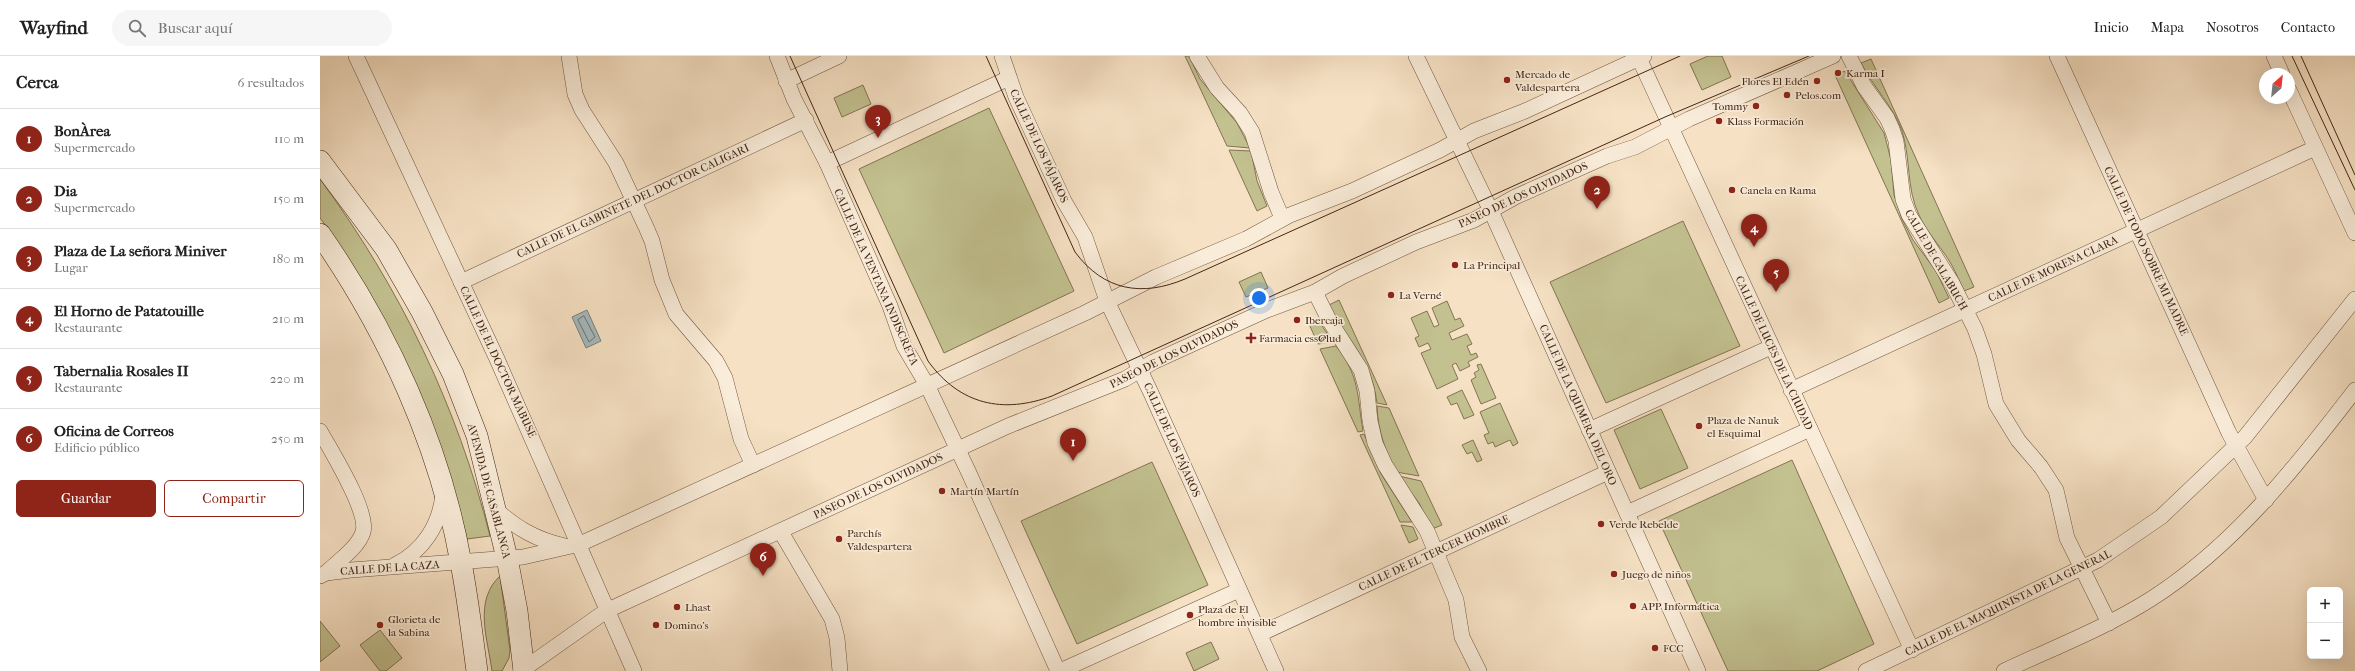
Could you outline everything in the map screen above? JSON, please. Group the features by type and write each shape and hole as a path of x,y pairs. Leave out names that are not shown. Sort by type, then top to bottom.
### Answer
{"main road":[{"name":"AVENIDA DE CASABLANCA","path":"320,161 386,248 422,312 453,374 477,436 507,558 517,611 523,670"},
{"path":"320,234 366,305 390,352 416,409 443,489 461,562 477,671"}],"street":[{"name":"CALLE DE EL DOCTOR MABUSE","path":"356,56 461,282 575,546 634,671"},
{"path":"569,56 575,94 582,110 614,158 634,201 652,241 662,280 676,314 716,361 725,378 739,432 753,465"},
{"name":"CALLE DE LA VENTANA INDISCRETA","path":"777,56 786,81 827,163 890,306 904,346 927,385 970,473 1059,671"},
{"path":"786,81 839,56"},
{"name":"CALLE DE LOS PÁJAROS","path":"1002,56 1012,90 1060,193 1085,237 1107,301 1140,370 1276,671"},
{"path":"1197,56 1217,88 1240,113 1252,132 1257,144 1269,187 1282,218"},
{"path":"1416,56 1457,140"},
{"name":"PASEO DE LOS OLVIDADOS","path":"523,670 606,611 781,532 957,449 1073,398 1125,379 1140,370 1267,310 1315,292 1408,246 1474,220 1515,197 1607,156 1634,146 1833,56"},
{"name":"CALLE DE CALABUCH","path":"1849,56 1864,86 1887,118 1892,129 1896,141 1903,199 1909,215 1952,283 1965,310 1984,354 1996,404 2018,440 2041,467 2056,490 2067,538 2109,622"},
{"name":"CALLE DE TODO SOBRE MI MADRE","path":"2057,56 2235,447 2266,500"},
{"path":"2274,56 2279,68"},
{"path":"461,562 523,557 575,546 927,385 1156,277 1186,266 1246,239 1282,218 1352,190 1474,131 1525,111 1640,57"},
{"name":"CALLE DE LUCES DE LA CIUDAD","path":"1640,57 1670,129 1912,650"},
{"path":"827,163 1009,78"},
{"path":"2295,103 2355,233"},
{"name":"CALLE DE EL GABINETE DEL DOCTOR CALIGARI","path":"461,282 806,120"},
{"name":"CALLE DE LA QUIMERA DEL ORO","path":"1457,140 1491,211 1698,671"},
{"name":"CALLE DE MORENA CLARA","path":"1792,390 2315,148"},
{"path":"1315,292 1329,320 1361,370 1367,391 1370,421 1375,443 1385,465 1416,512 1436,552 1456,600 1462,637 1479,671"},
{"name":"CALLE DE EL MAQUINISTA DE LA GENERAL","path":"1866,671 2082,568 2116,550 2162,518 2235,447 2258,421 2355,299"},
{"path":"1589,430 1771,347"},
{"path":"2004,671 2109,622 2151,599 2201,562 2266,500 2297,466 2355,390"},
{"path":"1627,513 1810,429"},
{"path":"320,431 353,493 363,514 364,523 358,542 323,574"},
{"name":"CALLE DE EL TERCER HOMBRE","path":"1260,634 1608,472"},
{"name":"CALLE DE LA CAZA","path":"392,566 417,550 433,529 439,514 443,489"},
{"path":"495,509 529,535 575,546"},
{"path":"781,532 832,618 840,671"},
{"name":"CALLE DE LA CAZA","path":"323,574 392,566 461,562"},
{"path":"1059,671 1239,590"}],"shaded area":[{"path":"1185,56 1189,56 1200,79 1237,123 1250,148 1227,146"},
{"path":"1708,56 1722,56 1731,77 1702,90 1690,64"},
{"path":"1871,59 1974,287 1964,291 1950,262 1921,220 1912,194 1907,152 1902,131 1893,113 1861,63"},
{"path":"1845,71 1884,133 1891,160 1894,195 1902,219 1913,240 1936,271 1949,298 1939,303 1835,75"},
{"path":"863,85 871,104 842,117 834,98"},
{"path":"989,108 1074,291 944,353 859,169"},
{"path":"1229,150 1251,151 1257,181 1267,206 1257,211"},
{"path":"320,179 376,262 423,349 461,440 477,488 490,536 467,539 457,500 329,230 320,218"},
{"path":"1683,221 1740,346 1606,403 1550,282"},
{"path":"1261,272 1268,288 1246,297 1239,282"},
{"path":"1339,300 1387,405 1377,403 1370,374 1358,351 1329,305"},
{"path":"1447,301 1455,320 1460,318 1464,326 1449,333 1452,340 1467,334 1472,344 1467,346 1471,355 1476,353 1478,357 1468,362 1470,366 1460,371 1456,363 1452,365 1458,379 1437,389 1421,353 1431,349 1428,343 1419,347 1415,338 1419,336 1411,318 1427,311 1434,327 1439,325 1432,308"},
{"path":"1318,320 1333,342 1318,344 1309,324"},
{"path":"1336,346 1350,367 1354,377 1363,431 1358,432 1320,349"},
{"path":"1481,364 1496,398 1481,404 1471,380 1476,377 1474,373 1479,370 1477,365"},
{"path":"1462,390 1474,415 1464,419 1457,403 1451,405 1447,397"},
{"path":"1500,403 1518,443 1513,446 1510,440 1495,447 1493,442 1488,444 1484,435 1489,433 1480,412"},
{"path":"1377,406 1389,408 1419,476 1396,472 1383,440"},
{"path":"1661,409 1688,468 1640,489 1614,430"},
{"path":"1364,434 1381,474 1412,522 1400,522 1360,435"},
{"path":"1473,440 1482,460 1477,462 1472,452 1467,454 1462,445"},
{"path":"1792,460 1874,644 1817,671 1728,671 1659,521"},
{"path":"1152,462 1208,585 1077,644 1021,521"},
{"path":"1399,476 1421,481 1442,525 1432,529 1419,503"},
{"path":"1401,525 1413,527 1418,539 1409,543"},
{"path":"500,576 510,650 509,658 502,671 492,671 484,621 485,609 487,597 492,586"},
{"path":"320,621 340,646 320,662"},
{"path":"380,630 402,658 386,671 380,671 360,645"},
{"path":"1211,642 1219,659 1194,671 1186,653"}],"water":[{"path":"587,310 601,341 586,348 572,317"}],"tram line":[{"path":"790,56 928,361 954,388 968,396 984,402 1000,404 1016,404 1052,396 1665,117 1809,56"},
{"path":"986,56 1075,252 1086,265 1098,275 1125,287 1139,289 1169,285 1185,279 1680,56"},
{"path":"2292,56 2355,190"},
{"path":"2301,56 2355,175"}],"place":[{"name":"Karma I","path":"1838,73"},
{"name":"Mercado de Valdespartera","path":"1507,80"},
{"name":"Flores El Edén","path":"1817,81"},
{"name":"Pelos.com","path":"1787,95"},
{"name":"Tommy","path":"1756,106"},
{"name":"Klass Formación","path":"1719,121"},
{"name":"Plaza de La señora Miniver","path":"878,138"},
{"name":"Canela en Rama","path":"1732,190"},
{"name":"Dia","path":"1597,209"},
{"name":"El Horno de Patatouille","path":"1754,247"},
{"name":"La Principal","path":"1455,265"},
{"name":"Tabernalia Rosales II","path":"1776,292"},
{"name":"La Verné","path":"1391,295"},
{"name":"Ibercaja","path":"1297,320"},
{"name":"Farmacia ess@lud","path":"1251,338"},
{"name":"Plaza de Nanuk el Esquimal","path":"1699,426"},
{"name":"BonÀrea","path":"1073,461"},
{"name":"Martín Martín","path":"942,491"},
{"name":"Verde Rebelde","path":"1601,524"},
{"name":"Parchís Valdespartera","path":"839,539"},
{"name":"Juego de niños","path":"1614,574"},
{"name":"Oficina de Correos","path":"763,576"},
{"name":"APP Informática","path":"1633,606"},
{"name":"Lhast","path":"677,607"},
{"name":"Plaza de El hombre invisible","path":"1190,615"},
{"name":"Glorieta de la Sabina","path":"380,625"},
{"name":"Domino's","path":"656,625"},
{"name":"FCC","path":"1655,648"}]}
